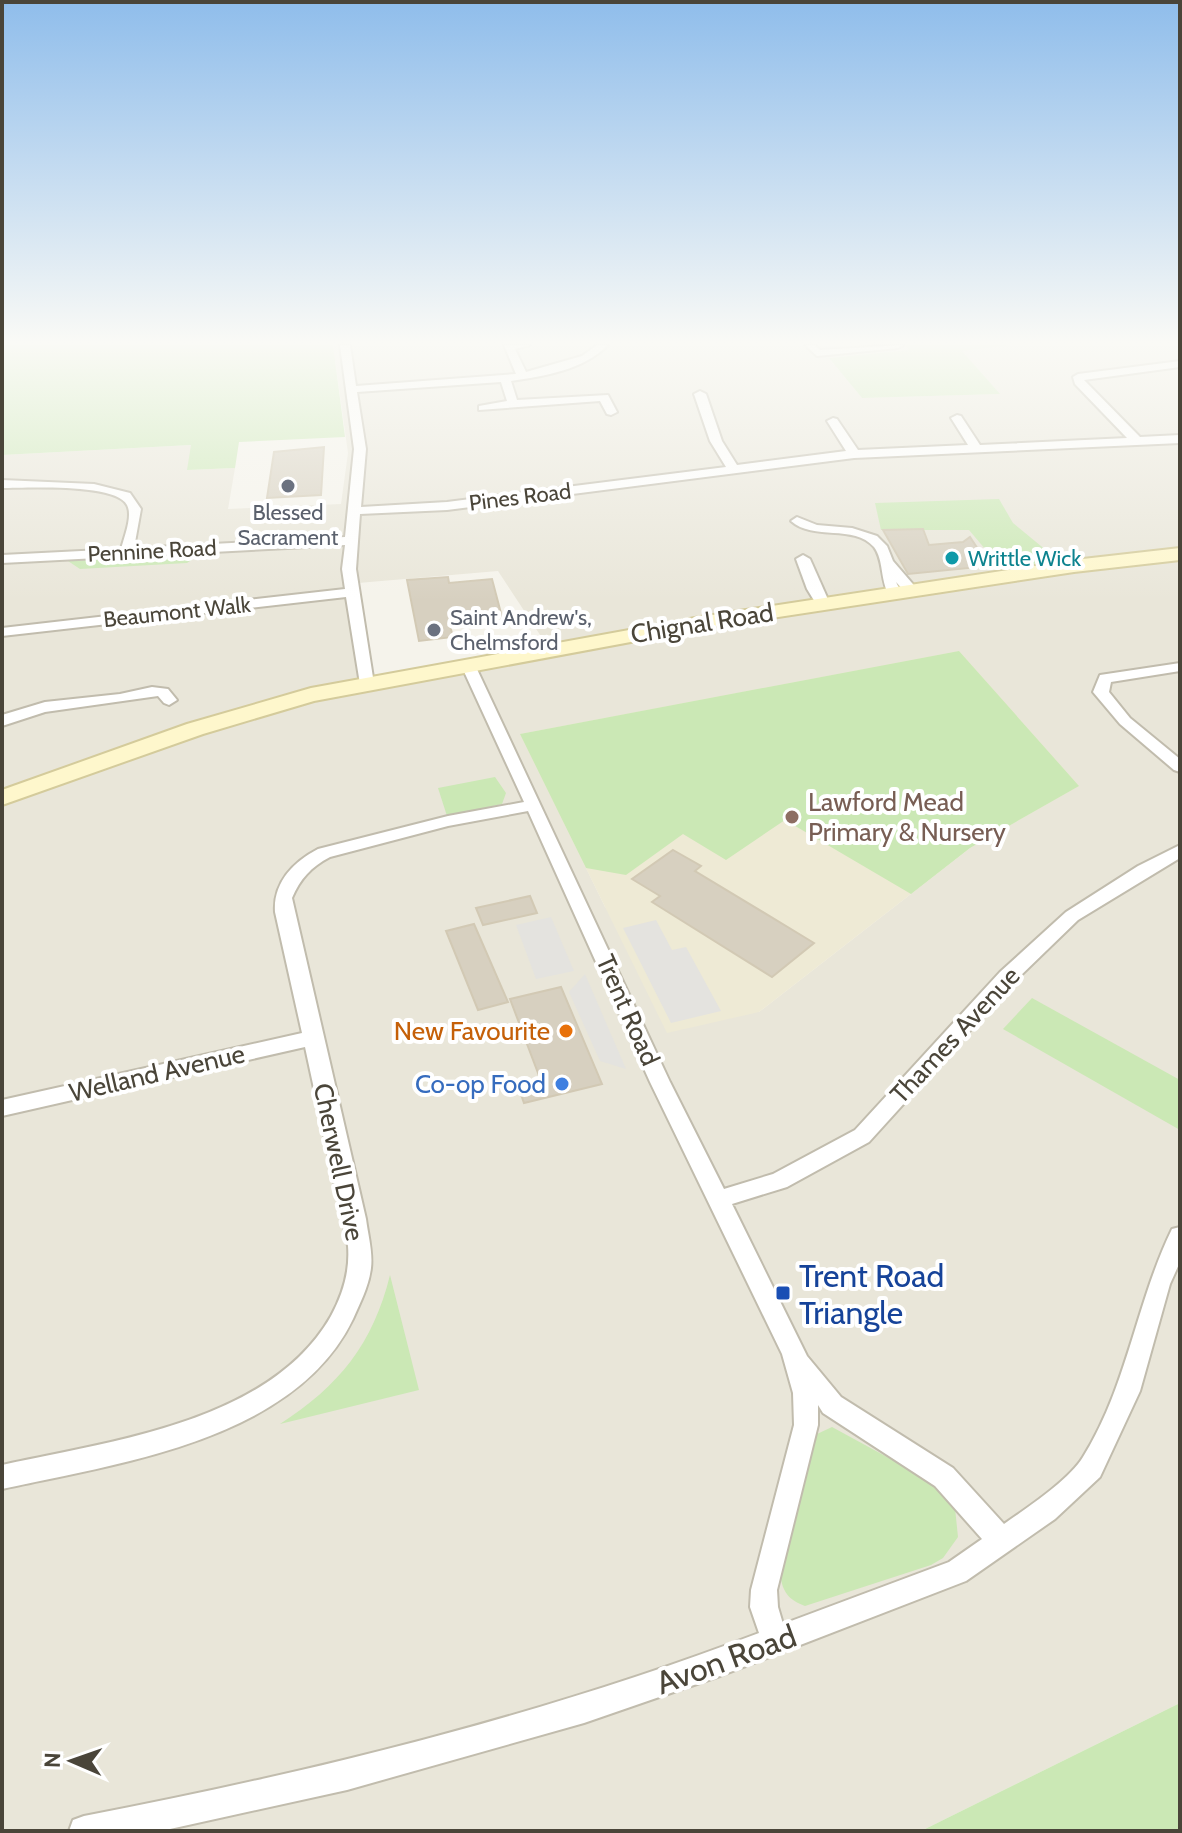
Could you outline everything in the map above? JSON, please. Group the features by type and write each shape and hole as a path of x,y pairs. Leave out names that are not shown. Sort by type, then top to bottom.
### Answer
{"street":[{"path":"358,431 360,449 350,541 352,592 367,684"},
{"path":"712,431 733,468"},
{"path":"839,431 854,454"},
{"path":"965,431 976,448"},
{"path":"1127,431 1138,442"},
{"name":"Pines Road","path":"353,511 447,506 854,454 1180,439"},
{"path":"2,484 104,488 123,494 131,499 135,508 127,552"},
{"path":"797,521 809,528 867,537 879,544 903,591"},
{"name":"Pennine Road","path":"2,559 350,541"},
{"name":"Chignal Road","path":"2,798 266,706 367,684 706,622 1112,561 1180,554"},
{"path":"803,559 823,604"},
{"name":"Beaumont Walk","path":"2,632 352,592"},
{"name":"Trent Road","path":"468,665 660,1082 794,1353 805,1393 806,1425 764,1590 764,1607 775,1641"},
{"path":"1180,667 1105,678 1101,692 1125,721 1180,767"},
{"path":"2,721 40,707 123,698 152,691 163,692 169,700"},
{"name":"Cherwell Drive","path":"2,1477 175,1434 232,1413 280,1388 311,1363 337,1330 350,1301 360,1264 355,1219 284,912 286,888 299,869 324,853 353,843 534,805"},
{"name":"Thames Avenue","path":"720,1199 779,1181 862,1136 1007,977 1072,916 1180,851"},
{"name":"Welland Avenue","path":"2,1108 313,1038"},
{"name":"Avon Road","path":"84,1831 238,1801 467,1743 661,1683 957,1572 1046,1510 1091,1468 1128,1391 1159,1284 1180,1236"},
{"name":"Trent Road","path":"794,1353 832,1405 944,1477 1003,1542"}],"shaded area":[{"path":"345,431 1180,431 1180,1703 921,1831 2,1831 2,455 192,445 188,470 235,468 228,509 341,504 348,453","holes":["1013,523 1002,569 970,530 923,529","498,571 548,647 374,679 358,583","959,652 1078,786 970,848 759,1012 605,907 521,734"]},
{"name":"Lawford Mead Primary & Nursery","path":"959,651 1079,786 970,848 759,1012 667,1033 520,734"},
{"path":"551,917 574,971 536,979 516,925"},
{"path":"656,920 672,950 686,947 721,1011 671,1023 623,928"},
{"path":"585,974 626,1069 600,1061 569,992"}],"green space":[{"path":"2,431 344,431 345,437 239,442 235,468 187,470 191,445 2,455"},
{"path":"999,499 1013,523 1058,560 1002,569 969,530 881,530 875,503"},
{"path":"202,553 187,563 80,569 68,561"},
{"name":"Lawford Mead Primary & Nursery","path":"959,651 1079,786 970,848 911,894 785,820 726,860 683,834 626,875 586,868 520,734"},
{"path":"495,777 506,793 502,804 447,816 438,788"},
{"path":"1032,998 1180,1080 1180,1130 1003,1029"},
{"path":"390,1275 419,1390 280,1424 320,1394 351,1361 374,1322"},
{"path":"832,1427 933,1482 955,1508 958,1537 943,1558 931,1565 805,1606 787,1594 780,1573 817,1434"},
{"path":"1180,1703 1180,1831 921,1831"}],"building":[{"path":"324,447 321,495 267,498 274,452"},
{"path":"923,529 929,545 963,542 970,537 989,566 908,574 883,530"},
{"path":"448,577 449,583 492,579 502,617 449,622 453,637 419,641 407,580"},
{"path":"673,850 701,866 695,871 814,943 772,977 652,902 660,896 632,879"},
{"path":"530,896 537,913 483,925 476,908"},
{"path":"474,924 508,1002 478,1010 446,931"},
{"path":"561,987 602,1084 524,1103 518,1086 541,1081 510,999"}],"place":[{"name":"Blessed Sacrament","path":"288,486"},
{"name":"Writtle Wick","path":"952,558"},
{"name":"Saint Andrew's, Chelmsford","path":"434,630"},
{"name":"Lawford Mead Primary & Nursery","path":"792,817"},
{"name":"New Favourite","path":"566,1031"},
{"name":"Co-op Food","path":"562,1084"},
{"name":"Trent Road Triangle","path":"783,1293"}]}
